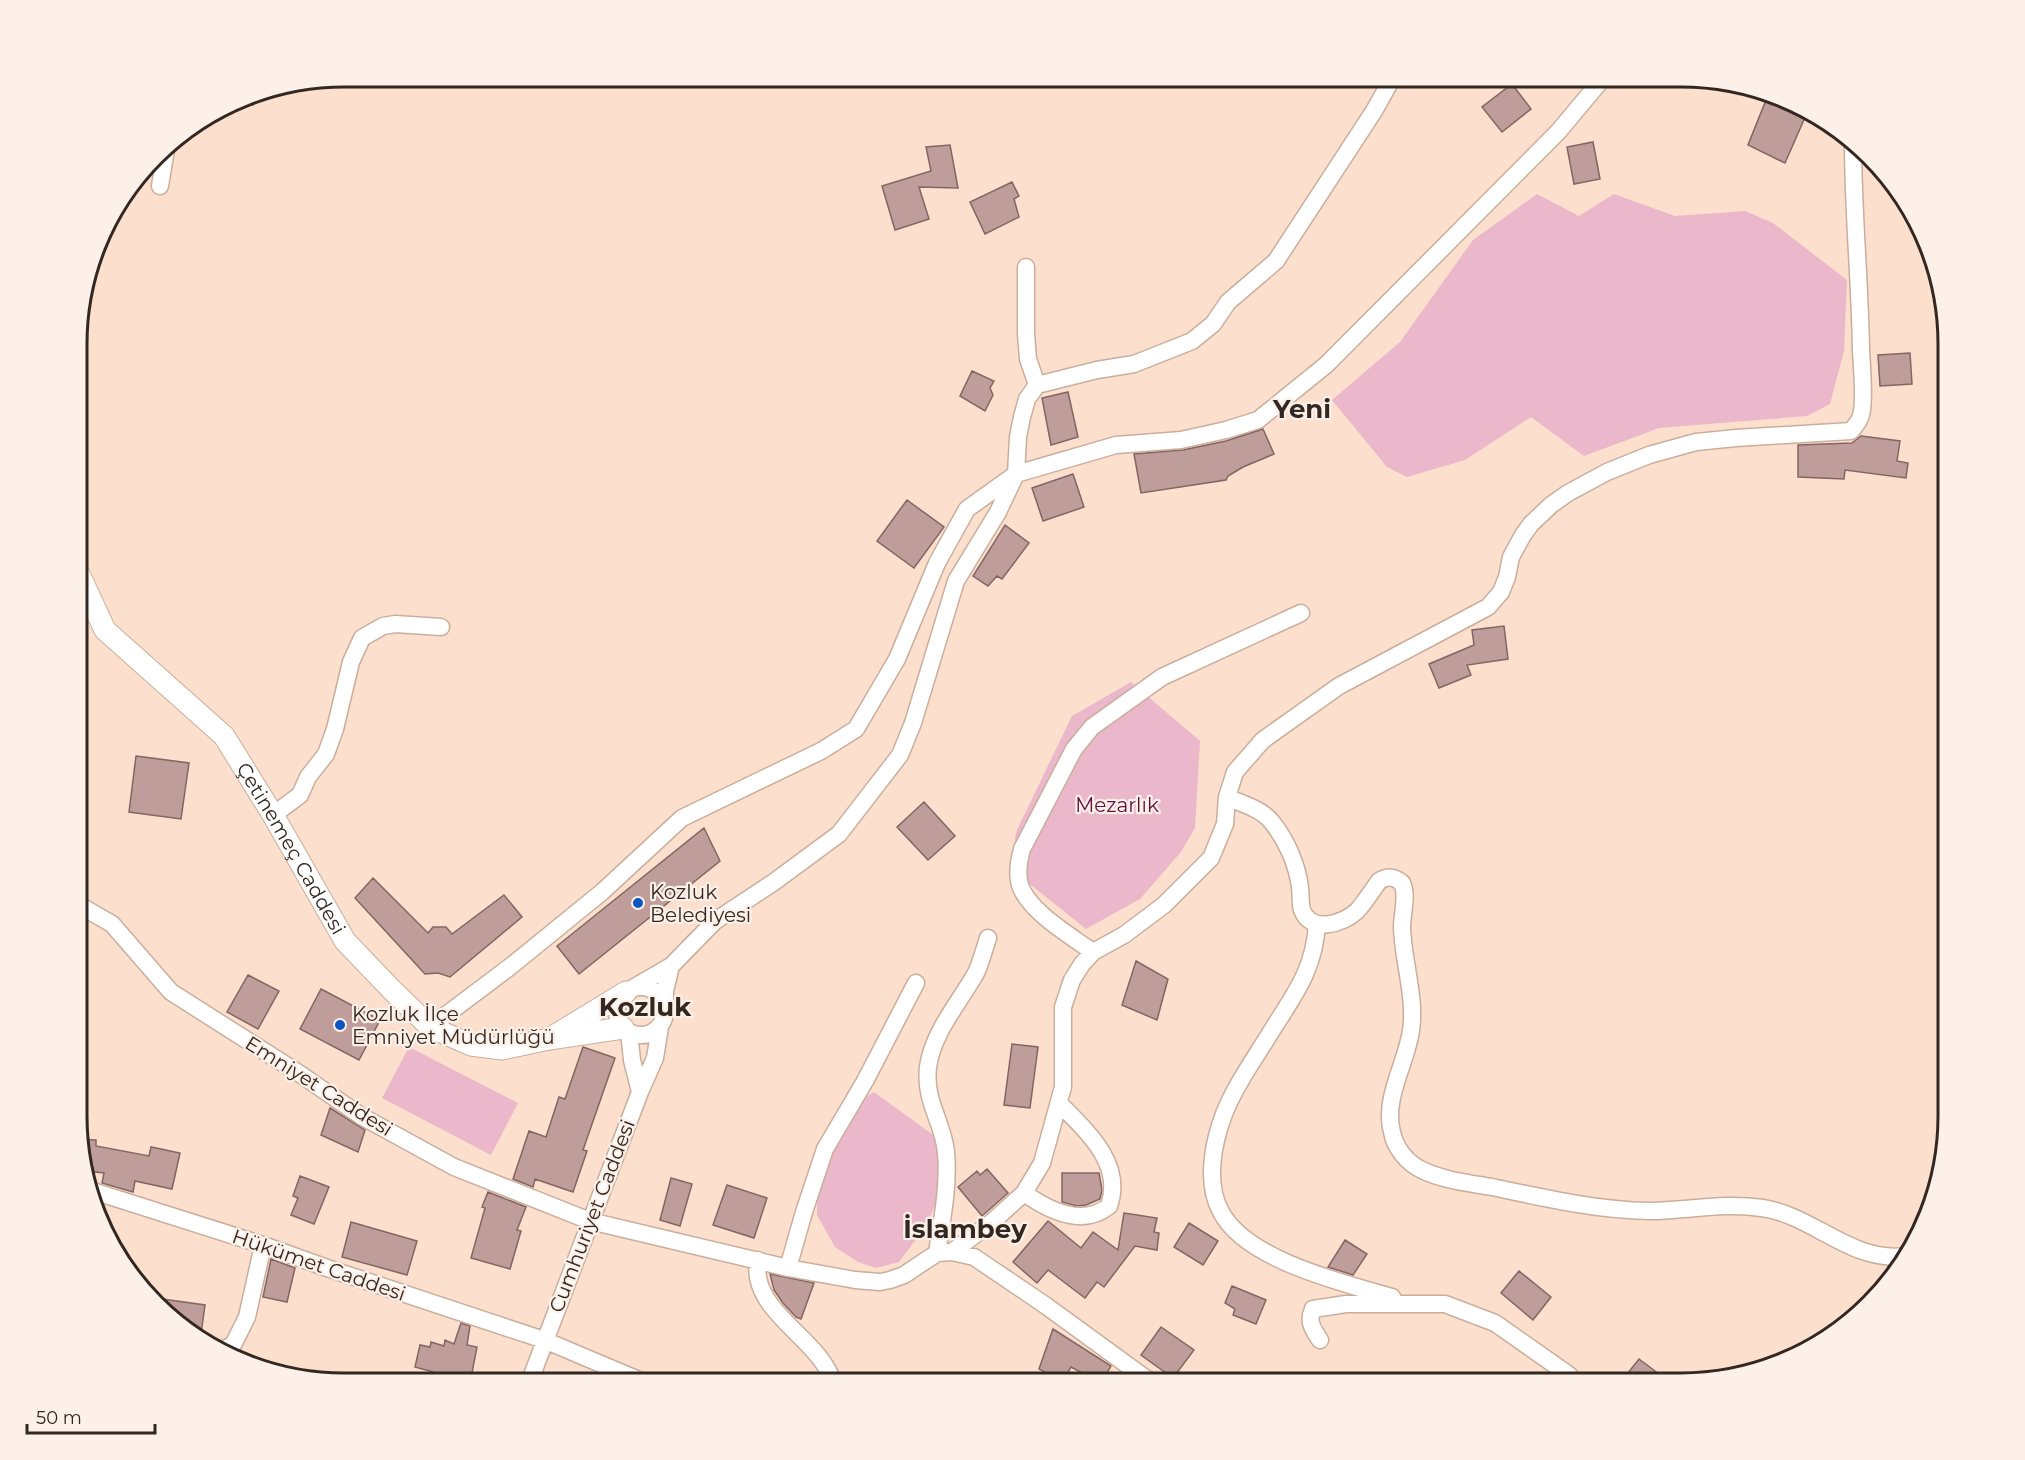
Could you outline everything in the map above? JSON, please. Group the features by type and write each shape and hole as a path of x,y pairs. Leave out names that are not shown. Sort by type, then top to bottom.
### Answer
{"main road":[{"name":"Çetinemeç Caddesi","path":"87,591 105,630 224,736 273,815 345,941 430,1027 471,1045 502,1049 549,1039 626,1030"},
{"name":"Çetinemeç Caddesi","path":"549,1039 630,990"}],"street":[{"path":"639,1092 626,1030 619,1021 618,1005 630,990 671,966 715,921 774,882 839,834 900,755 913,723 956,581 998,512 1016,474 1018,437 1022,417 1027,399 1037,385 1097,370 1134,364 1192,340 1213,324 1228,302 1276,261 1387,87"},
{"path":"430,1027 602,891 682,818 820,751 856,729 897,659 937,562 967,508 1016,474 1116,445 1181,440 1258,420 1326,365 1542,148 1595,87"},
{"path":"1301,613 1162,677 1092,727 1074,749 1022,849 1018,866 1019,883 1023,892 1040,912 1093,952 1124,935 1164,905 1211,858 1224,824 1227,797 1235,772 1263,740 1339,686 1488,607 1501,592 1511,557 1531,524 1551,505 1587,482 1650,455 1696,442 1851,430 1862,415 1861,301 1854,225 1853,154"},
{"path":"160,186 164,161"},
{"path":"1026,267 1028,359 1037,385"},
{"path":"273,815 300,795 308,777 326,754 335,729 351,662 362,638 383,626 395,624 441,627"},
{"path":"1227,797 1256,809 1272,822 1292,856 1300,886 1302,910 1311,921 1317,924 1331,924 1356,911 1383,878 1398,879 1404,888 1403,933 1412,1003 1411,1029 1390,1110 1390,1122 1396,1145 1403,1155 1420,1169 1430,1174 1469,1183 1601,1207 1646,1211 1728,1206 1763,1208 1803,1220 1852,1248 1889,1257 1896,1257"},
{"name":"Emniyet Caddesi","path":"87,910 112,924 171,992 300,1074 361,1116 454,1167 590,1221 788,1268 880,1282 904,1275 945,1252 992,1222 1024,1193 1042,1163 1063,1087 1063,1007 1072,980 1093,952"},
{"path":"1317,924 1313,955 1302,983 1224,1114 1214,1156 1214,1192 1221,1212 1246,1239 1278,1258 1320,1277 1392,1297 1396,1304"},
{"path":"988,938 976,972 949,1015 930,1056 928,1068 928,1093 946,1151 943,1215 945,1252 974,1257 1138,1373"},
{"path":"626,1030 645,1035 660,1028 664,1021 665,991 671,966"},
{"path":"788,1268 825,1149 865,1081 916,983"},
{"path":"630,990 641,987 656,992 665,1004"},
{"name":"Cumhuriyet Caddesi","path":"533,1373 639,1092 655,1058 660,1028"},
{"path":"1024,1193 1042,1205 1064,1214 1093,1215 1109,1206 1113,1189 1109,1164 1092,1138 1059,1103"},
{"name":"Hükümet Caddesi","path":"101,1199 263,1245 544,1340 622,1373"},
{"path":"230,1346 247,1317 263,1245"},
{"path":"758,1260 756,1275 759,1287 779,1314 824,1361 829,1373"},
{"path":"1320,1340 1310,1323 1309,1317 1313,1309 1346,1304 1445,1304 1495,1323 1566,1373"}],"green space":[{"path":"1537,194 1579,216 1614,194 1675,216 1745,211 1773,223 1847,280 1844,351 1830,404 1807,416 1659,428 1584,456 1531,417 1465,460 1407,477 1387,467 1332,400 1400,342 1473,240"},
{"name":"Mezarlık","path":"1131,682 1200,741 1195,828 1181,852 1140,899 1086,929 1016,873 1013,854 1016,832 1072,716"},
{"path":"409,1047 518,1103 491,1155 382,1098"},
{"path":"874,1092 936,1137 941,1191 926,1226 899,1262 876,1268 858,1262 835,1247 817,1215 817,1194 824,1161 857,1102"}],"building":[{"path":"1508,87 1514,87 1531,109 1502,132 1482,107"},
{"path":"1765,102 1804,119 1785,163 1748,145"},
{"path":"1593,142 1600,179 1574,184 1567,147"},
{"path":"950,145 958,188 919,187 929,219 895,230 882,186 931,171 926,147"},
{"path":"1012,182 1019,196 1014,199 1019,217 985,234 970,202"},
{"path":"1910,353 1912,384 1880,386 1878,355"},
{"path":"972,371 994,381 990,388 993,395 985,411 960,396"},
{"path":"1068,392 1078,437 1051,445 1042,398"},
{"path":"1263,429 1274,454 1243,467 1228,476 1226,480 1141,493 1134,454 1183,450 1226,441"},
{"path":"1861,436 1900,441 1897,461 1908,463 1906,478 1845,470 1844,479 1798,477 1798,445 1852,443"},
{"path":"1073,474 1084,507 1043,521 1032,488"},
{"path":"907,500 944,527 914,568 877,541"},
{"path":"1005,525 1029,543 1002,579 997,576 988,586 973,576"},
{"path":"1504,626 1508,659 1467,665 1471,675 1439,688 1429,664 1474,645 1472,630"},
{"path":"136,756 189,763 181,819 129,812"},
{"path":"924,802 955,836 928,860 897,827"},
{"name":"Kozluk Belediyesi","path":"704,828 720,861 579,974 557,946"},
{"path":"373,878 428,933 433,927 446,927 452,934 504,895 522,917 450,977 438,973 425,974 355,898"},
{"path":"1136,961 1168,979 1157,1020 1122,1005"},
{"path":"248,975 279,991 258,1029 227,1012"},
{"name":"Kozluk İlçe Emniyet Müdürlüğü","path":"321,989 380,1020 359,1060 300,1029"},
{"path":"1012,1044 1038,1047 1030,1108 1004,1105"},
{"path":"583,1047 615,1058 583,1150 587,1151 573,1192 535,1179 533,1187 513,1179 529,1131 546,1137 559,1097 565,1099"},
{"path":"330,1108 365,1130 358,1152 321,1135"},
{"path":"88,1140 96,1140 96,1146 149,1156 151,1147 180,1153 172,1189 135,1181 133,1192 102,1183 104,1173 93,1172"},
{"path":"987,1169 1008,1193 982,1216 958,1187 977,1171 980,1175"},
{"path":"1062,1173 1099,1173 1102,1190 1100,1199 1077,1206 1062,1202"},
{"path":"300,1176 329,1187 314,1224 291,1215 298,1198 293,1196"},
{"path":"671,1178 692,1184 680,1226 660,1220"},
{"path":"727,1185 767,1198 754,1238 713,1225"},
{"path":"488,1192 526,1207 517,1230 521,1231 510,1269 471,1258 485,1208 482,1207"},
{"path":"1124,1213 1157,1218 1154,1232 1159,1233 1157,1250 1135,1246 1104,1287 1097,1282 1085,1298 1048,1270 1037,1283 1013,1262 1048,1221 1081,1248 1093,1232 1118,1250"},
{"path":"351,1222 417,1241 407,1275 342,1257"},
{"path":"1189,1223 1218,1241 1203,1265 1174,1247"},
{"path":"1345,1240 1367,1254 1353,1275 1328,1267"},
{"path":"271,1259 295,1268 287,1302 263,1297"},
{"path":"1519,1271 1551,1297 1533,1320 1501,1293"},
{"path":"770,1274 814,1283 801,1319 796,1317 774,1290"},
{"path":"1232,1286 1266,1300 1256,1324 1233,1315 1235,1309 1225,1303"},
{"path":"163,1299 205,1305 202,1330"},
{"path":"461,1323 470,1326 467,1345 477,1347 472,1373 437,1373 415,1367 420,1345 430,1347 431,1342 444,1346 445,1340 454,1344"},
{"path":"1161,1327 1194,1350 1177,1373 1166,1373 1141,1355"},
{"path":"1053,1329 1111,1366 1107,1373 1082,1373 1071,1367 1067,1373 1046,1373 1039,1369"},
{"path":"1639,1359 1658,1373 1628,1373"}],"place":[{"name":"Kozluk Belediyesi","path":"638,903"},
{"name":"Kozluk İlçe Emniyet Müdürlüğü","path":"340,1025"}],"district":[{"name":"Yeni","path":"1302,409"},
{"name":"Kozluk","path":"645,1007"},
{"name":"İslambey","path":"965,1229"}]}
